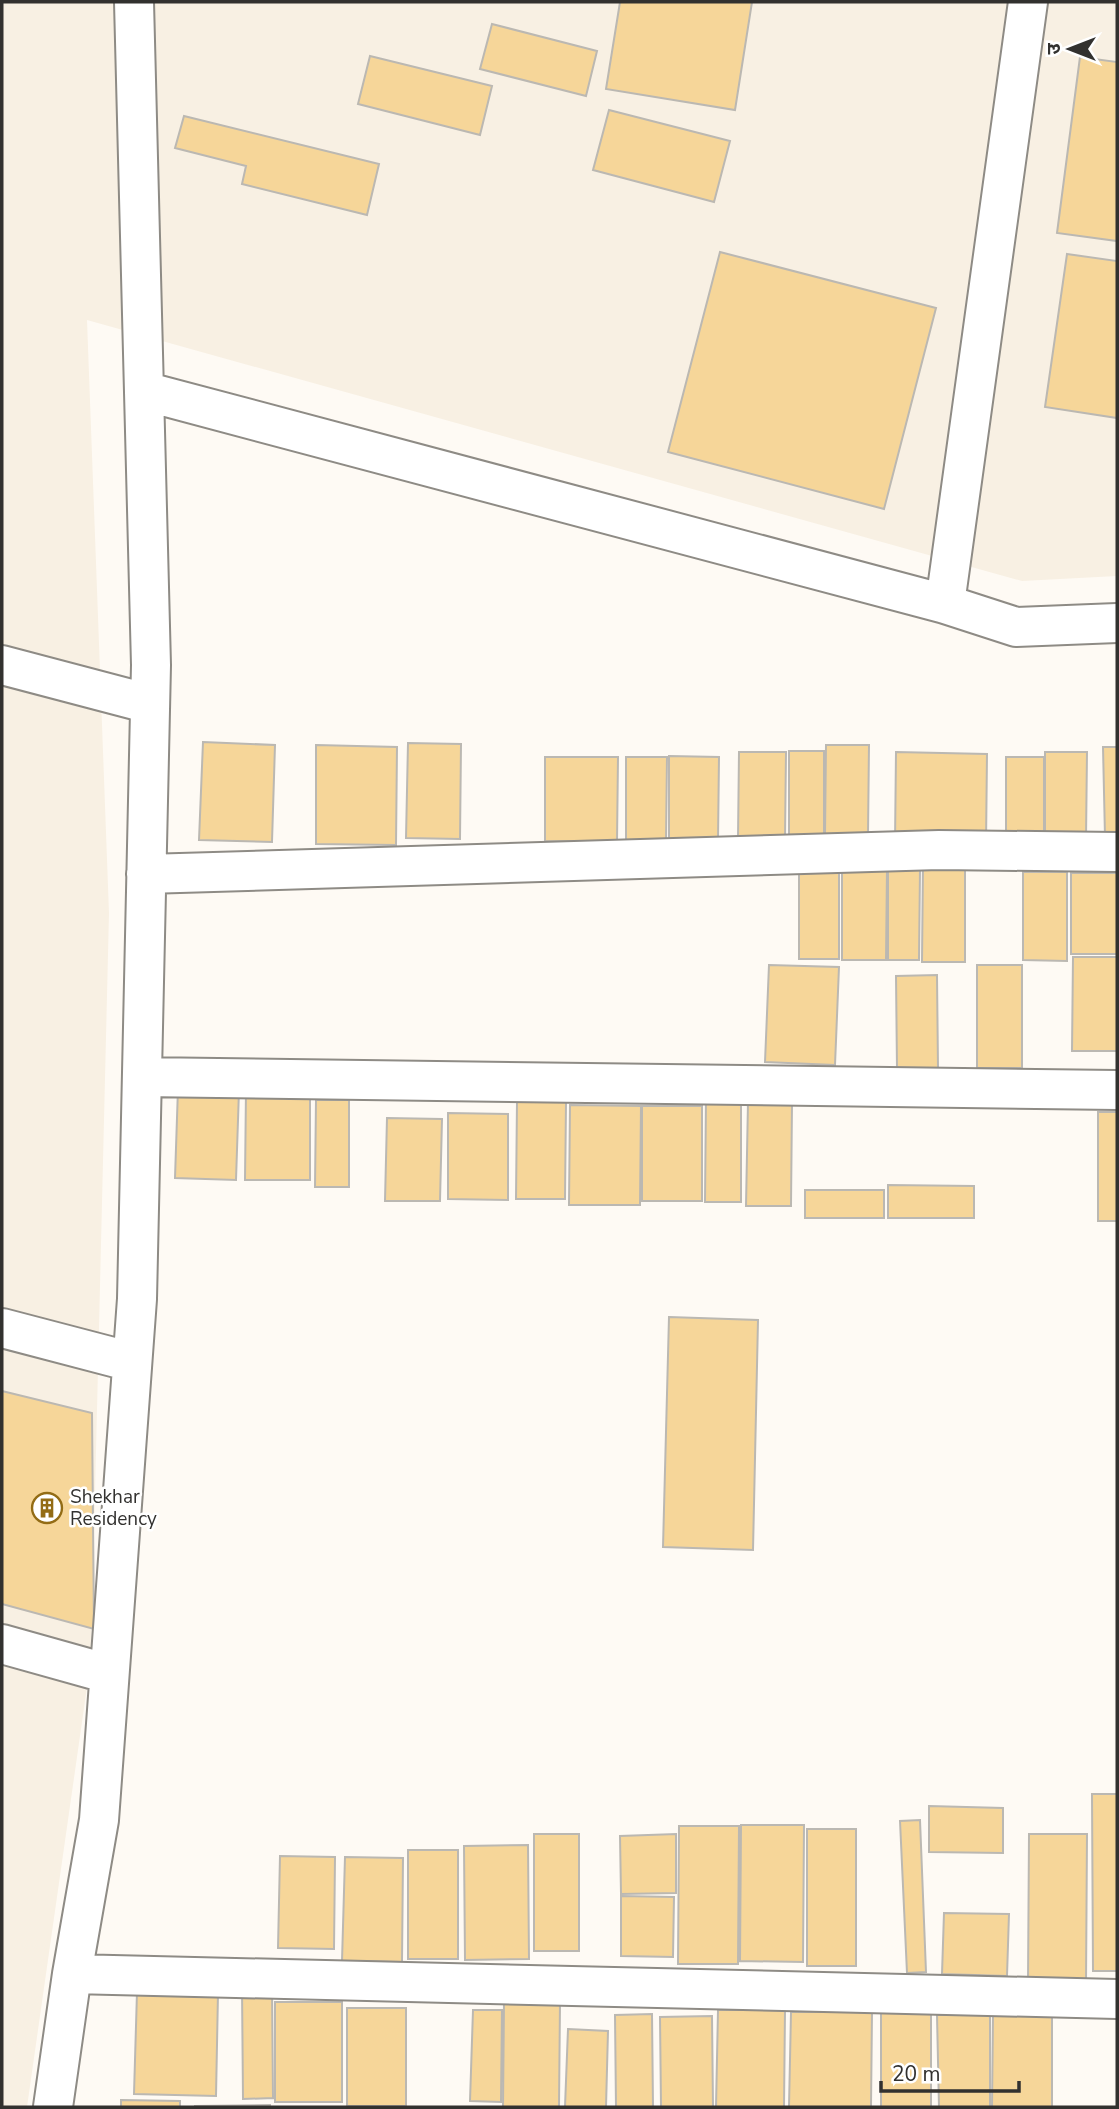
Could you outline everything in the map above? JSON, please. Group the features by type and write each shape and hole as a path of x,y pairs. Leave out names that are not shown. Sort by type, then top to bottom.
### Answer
{"street":[{"path":"53,2107 72,1974 99,1820 136,1299 150,704 134,2"},
{"path":"945,604 1028,2"},
{"path":"144,391 945,604 1016,627 1117,623"},
{"path":"2,665 150,704"},
{"path":"146,874 939,850 1117,852"},
{"path":"142,1077 1117,1090"},
{"path":"2,1328 132,1362"},
{"path":"2,1644 109,1674"},
{"path":"72,1974 1117,1999"}],"shaded area":[{"path":"2,2 1117,2 1117,576 1022,581 87,320 109,913 91,1659 27,2107 2,2107"}],"building":[{"path":"620,2 752,2 735,110 606,89"},
{"path":"492,24 597,51 586,96 480,69"},
{"path":"370,56 492,86 480,135 358,104"},
{"path":"1080,57 1117,62 1117,241 1057,233"},
{"path":"609,110 730,141 714,202 593,170"},
{"path":"184,116 379,164 367,215 242,184 246,166 175,148"},
{"path":"720,252 936,308 884,509 668,452"},
{"path":"1067,254 1117,261 1117,418 1045,407"},
{"path":"203,742 275,745 272,842 199,840"},
{"path":"408,743 461,744 460,839 406,838"},
{"path":"316,745 397,747 396,845 316,844"},
{"path":"826,745 869,745 868,834 825,834"},
{"path":"1103,747 1117,747 1117,837 1105,837"},
{"path":"789,751 824,751 824,835 789,835"},
{"path":"739,752 786,752 785,839 738,839"},
{"path":"896,752 987,754 986,844 895,843"},
{"path":"1045,752 1087,752 1086,839 1045,839"},
{"path":"669,756 719,757 718,840 669,840"},
{"path":"545,757 618,757 617,842 545,841"},
{"path":"626,757 667,757 666,842 626,841"},
{"path":"1006,757 1044,757 1044,841 1006,841"},
{"path":"923,863 965,863 965,962 922,962"},
{"path":"799,866 839,867 839,959 799,959"},
{"path":"842,868 887,869 886,960 842,960"},
{"path":"888,868 920,869 919,960 888,960"},
{"path":"1023,872 1067,872 1067,961 1023,960"},
{"path":"1071,873 1117,873 1117,954 1071,954"},
{"path":"1073,957 1117,957 1117,1051 1072,1051"},
{"path":"769,965 839,967 835,1065 765,1062"},
{"path":"977,965 1022,965 1022,1068 977,1068"},
{"path":"937,975 938,1068 897,1069 896,976"},
{"path":"178,1088 239,1090 236,1180 175,1178"},
{"path":"246,1090 310,1090 310,1180 245,1180"},
{"path":"706,1097 741,1097 741,1202 705,1202"},
{"path":"316,1100 349,1100 349,1187 315,1187"},
{"path":"517,1101 566,1102 565,1199 516,1199"},
{"path":"748,1102 792,1103 791,1206 746,1206"},
{"path":"570,1105 641,1106 640,1205 569,1205"},
{"path":"642,1106 702,1106 702,1201 642,1201"},
{"path":"1098,1112 1117,1112 1117,1221 1098,1221"},
{"path":"448,1113 508,1114 508,1200 448,1199"},
{"path":"387,1118 442,1119 440,1201 385,1201"},
{"path":"888,1185 974,1186 974,1218 888,1218"},
{"path":"805,1190 884,1190 884,1218 805,1218"},
{"path":"669,1317 758,1320 753,1550 663,1547"},
{"name":"Shekhar Residency","path":"2,1391 92,1413 94,1629 2,1604"},
{"path":"1092,1794 1117,1794 1117,1971 1093,1971"},
{"path":"929,1806 1003,1808 1003,1853 929,1852"},
{"path":"920,1820 926,1972 907,1973 900,1821"},
{"path":"741,1825 804,1825 803,1962 740,1961"},
{"path":"679,1826 739,1826 738,1964 678,1964"},
{"path":"807,1829 856,1829 856,1966 807,1966"},
{"path":"534,1834 579,1834 579,1951 534,1951"},
{"path":"676,1834 676,1893 621,1894 620,1836"},
{"path":"1029,1834 1087,1834 1086,1983 1028,1983"},
{"path":"528,1845 529,1959 465,1960 464,1846"},
{"path":"408,1850 458,1850 458,1959 408,1959"},
{"path":"280,1856 335,1857 334,1949 278,1948"},
{"path":"345,1857 403,1858 402,1962 342,1961"},
{"path":"621,1896 674,1897 673,1957 621,1956"},
{"path":"944,1913 1009,1914 1007,1976 942,1974"},
{"path":"242,1988 272,1989 273,2098 243,2099"},
{"path":"137,1992 218,1993 216,2096 134,2094"},
{"path":"275,2002 342,2002 342,2102 275,2102"},
{"path":"504,2002 560,2003 559,2107 503,2107"},
{"path":"347,2008 406,2008 406,2106 347,2106"},
{"path":"473,2010 502,2010 501,2102 470,2101"},
{"path":"718,2010 785,2010 784,2107 716,2107"},
{"path":"791,2012 872,2012 871,2107 789,2107"},
{"path":"881,2013 931,2013 931,2107 881,2107"},
{"path":"652,2014 653,2107 616,2107 615,2015"},
{"path":"990,2014 990,2107 939,2107 937,2015"},
{"path":"993,2014 1052,2015 1052,2107 992,2107"},
{"path":"712,2016 713,2107 661,2107 660,2017"},
{"path":"568,2029 608,2031 606,2107 565,2107"},
{"path":"121,2100 180,2101 180,2107 121,2107"},
{"path":"195,2106 270,2107 195,2107"}],"place":[{"name":"Shekhar Residency","path":"47,1508"}]}
